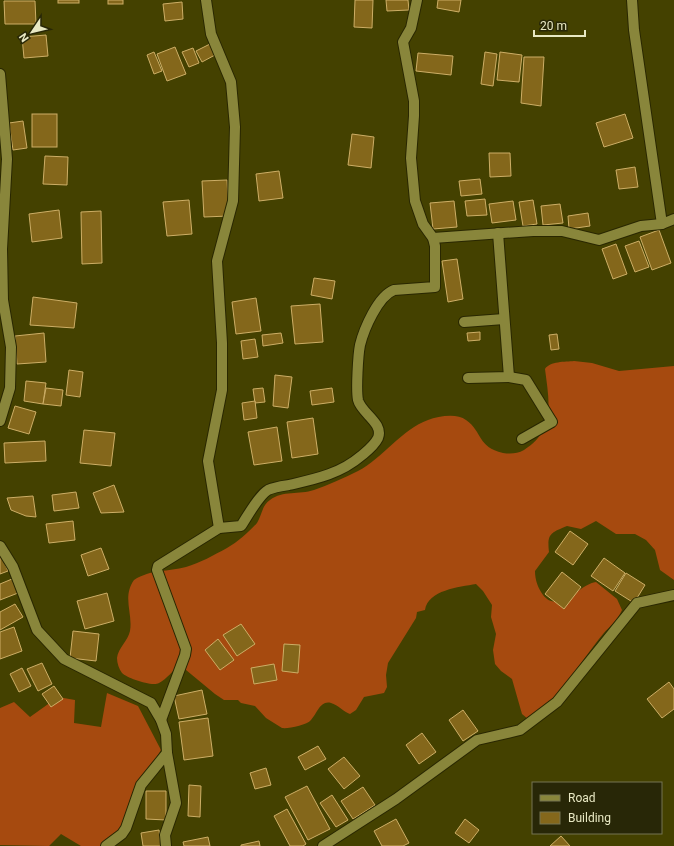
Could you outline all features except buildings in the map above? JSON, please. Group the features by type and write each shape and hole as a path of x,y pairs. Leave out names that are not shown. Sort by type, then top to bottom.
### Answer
{"street":[{"path":"206,0 211,34 231,82 235,127 233,201 217,261 222,343 222,390 208,461 219,528"},
{"path":"161,720 186,655 186,649 157,570 158,566 219,528 241,526 268,490 342,470 355,462 374,445 378,437 378,428 359,405 357,396 360,346 368,322 382,297 387,292 394,290 435,287 434,238 423,224 415,201 411,158 414,101 403,42 411,28 417,0"},
{"path":"632,0 634,30 662,224"},
{"path":"0,74 7,159 2,249 3,300 11,347 10,388 0,421"},
{"path":"434,238 533,231 562,232 599,240 641,226 662,224 674,219"},
{"path":"498,233 509,377"},
{"path":"464,322 504,319"},
{"path":"468,378 509,377 526,380 552,422 522,439"},
{"path":"0,546 14,567 37,630 64,659 151,703 161,720 166,734 167,753 176,803 165,836 166,846"},
{"path":"324,846 396,799 477,740 520,730 557,702 637,603 674,595"},
{"path":"106,846 122,834 126,828 141,785 167,753"}],"shaded area":[{"path":"574,361 592,363 619,371 674,366 674,580 660,570 655,550 646,540 635,534 616,534 596,521 581,529 567,526 553,533 549,538 549,552 535,571 537,584 543,595 549,600 556,602 569,597 589,584 596,582 617,599 622,610 616,620 594,645 559,691 539,711 528,719 522,714 512,679 501,671 495,664 493,650 496,634 491,617 492,605 483,591 476,584 453,588 438,594 427,603 425,610 417,612 416,618 388,663 386,675 387,687 384,693 364,697 356,710 350,714 334,704 327,703 321,705 306,724 282,728 266,718 255,706 241,703 238,700 224,700 180,665 165,679 156,684 140,681 122,673 118,666 117,658 119,651 130,631 131,624 128,599 134,580 140,576 153,572 179,569 207,559 243,537 257,523 264,507 270,500 280,495 314,490 358,471 376,459 410,430 419,424 437,417 458,416 466,420 475,429 484,443 495,450 508,454 524,450 534,442 546,424 549,403 545,369 547,366 554,363"},
{"path":"107,693 138,706 161,750 131,799 124,831 109,846 81,846 61,834 49,846 0,845 0,708 14,702 30,717 58,697 75,700 74,723 101,727"}]}
